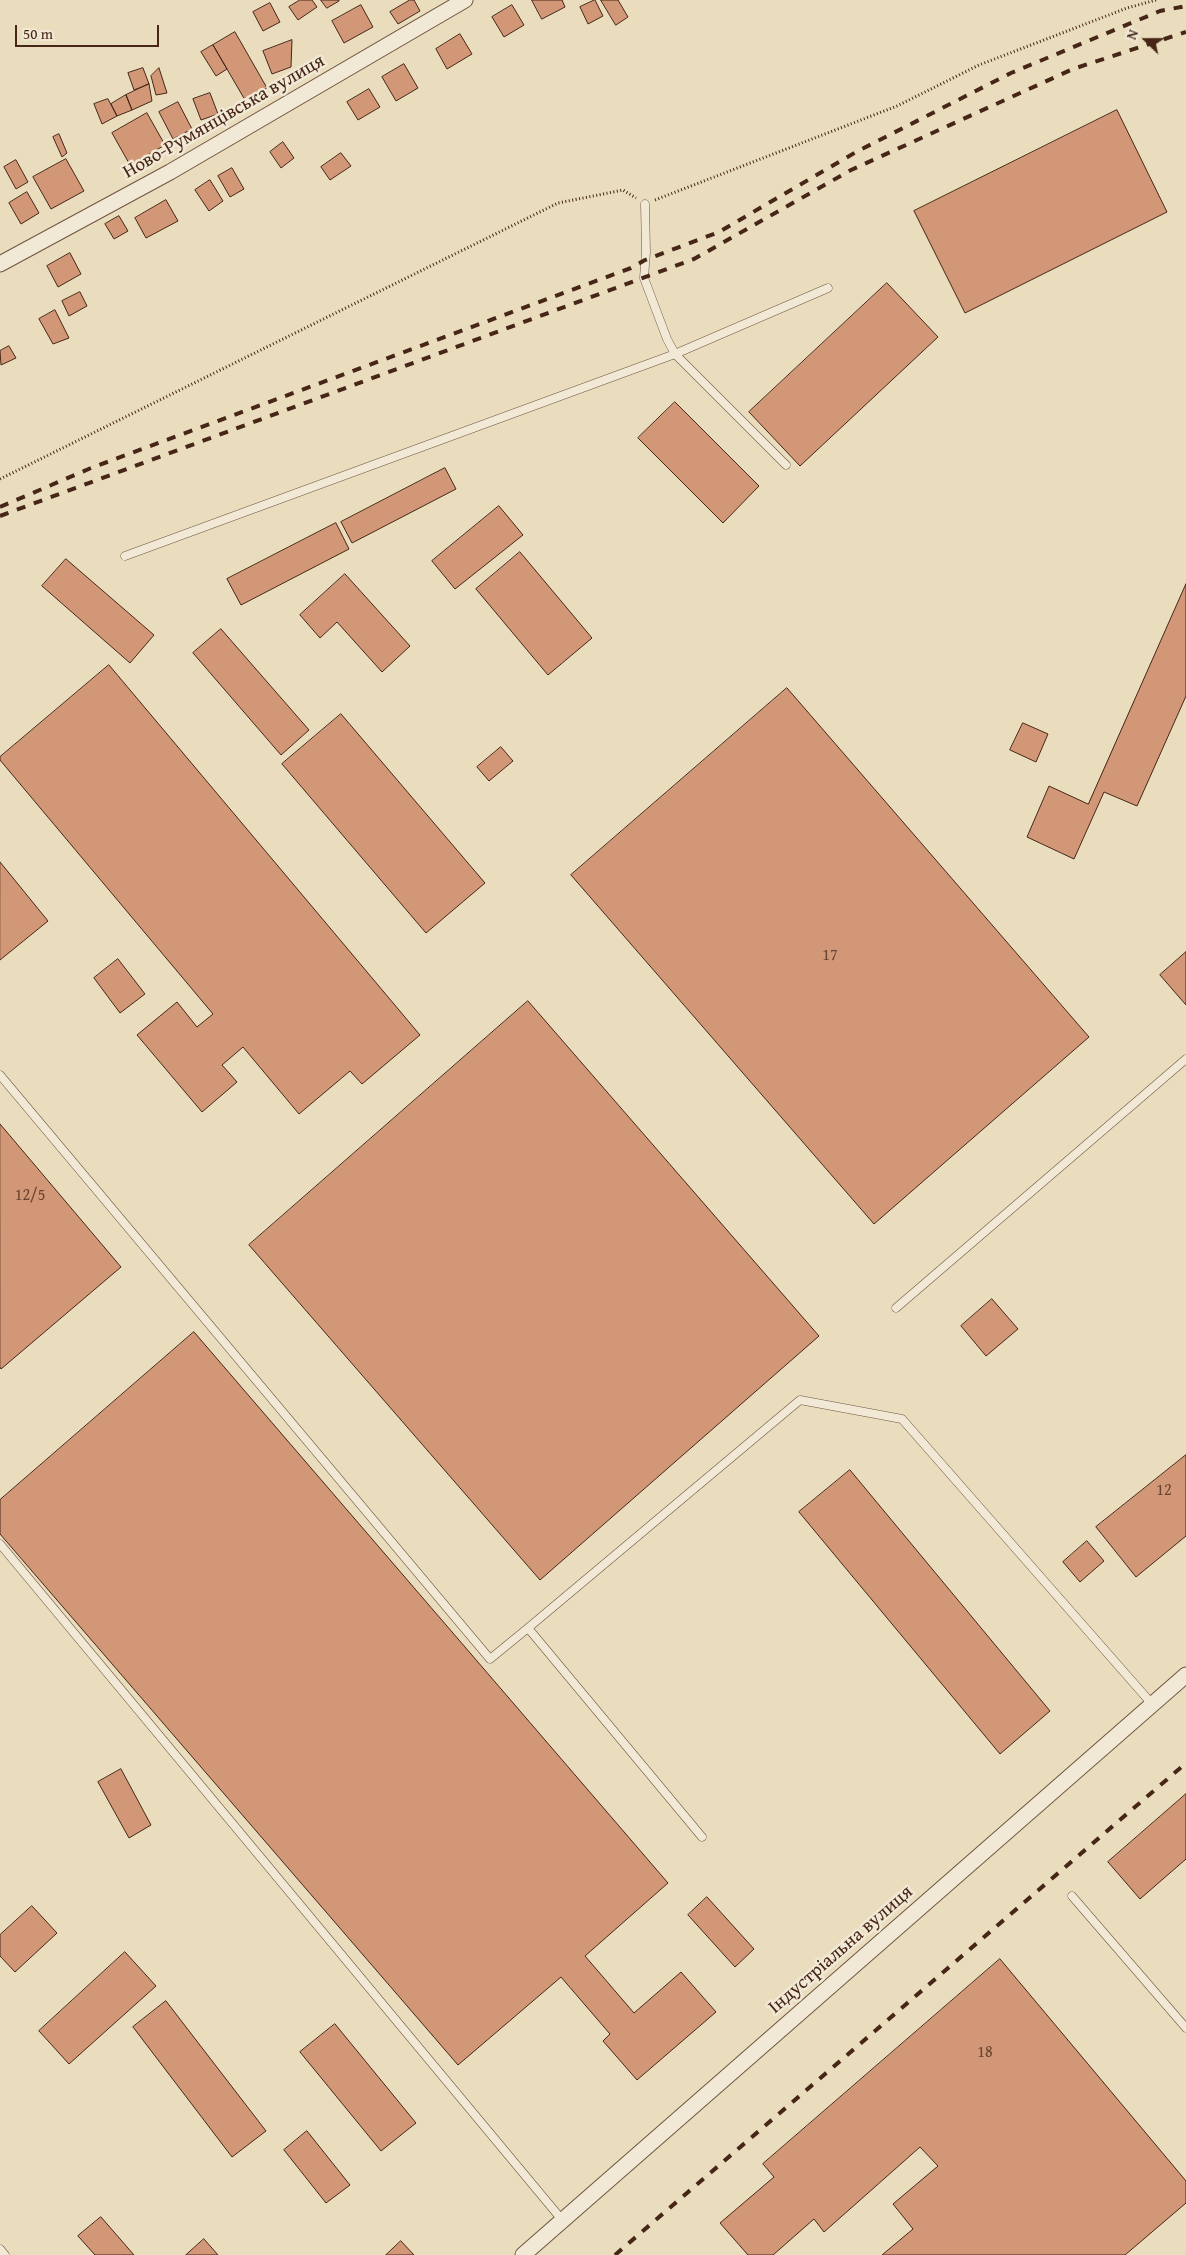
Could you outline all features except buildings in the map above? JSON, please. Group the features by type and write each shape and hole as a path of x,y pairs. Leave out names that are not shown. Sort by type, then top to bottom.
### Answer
{"street":[{"name":"Ново-Румянцівська вулиця","path":"0,264 170,172 465,0"},
{"name":"Індустріальна вулиця","path":"523,2255 1186,1675"}],"lane":[{"path":"644,204 646,252 644,278 666,339 675,354 786,465"},
{"path":"126,556 675,354 828,288"},
{"path":"896,1308 1186,1059"},
{"path":"0,1075 490,1660 800,1400 902,1419 1152,1704"},
{"path":"0,1544 563,2221"},
{"path":"528,1628 702,1837"},
{"path":"1072,1896 1186,2028"},
{"path":"0,2249 5,2255"}],"path":[{"path":"0,479 558,203 623,190 644,204 897,106 979,65 1127,8 1156,0"}],"railway":[{"path":"0,507 91,468 631,268 645,260 719,232 856,152 1011,73 1160,11 1186,6"},
{"path":"0,516 694,259 851,170 1073,69 1186,32"},
{"path":"615,2255 1186,1763"}]}
